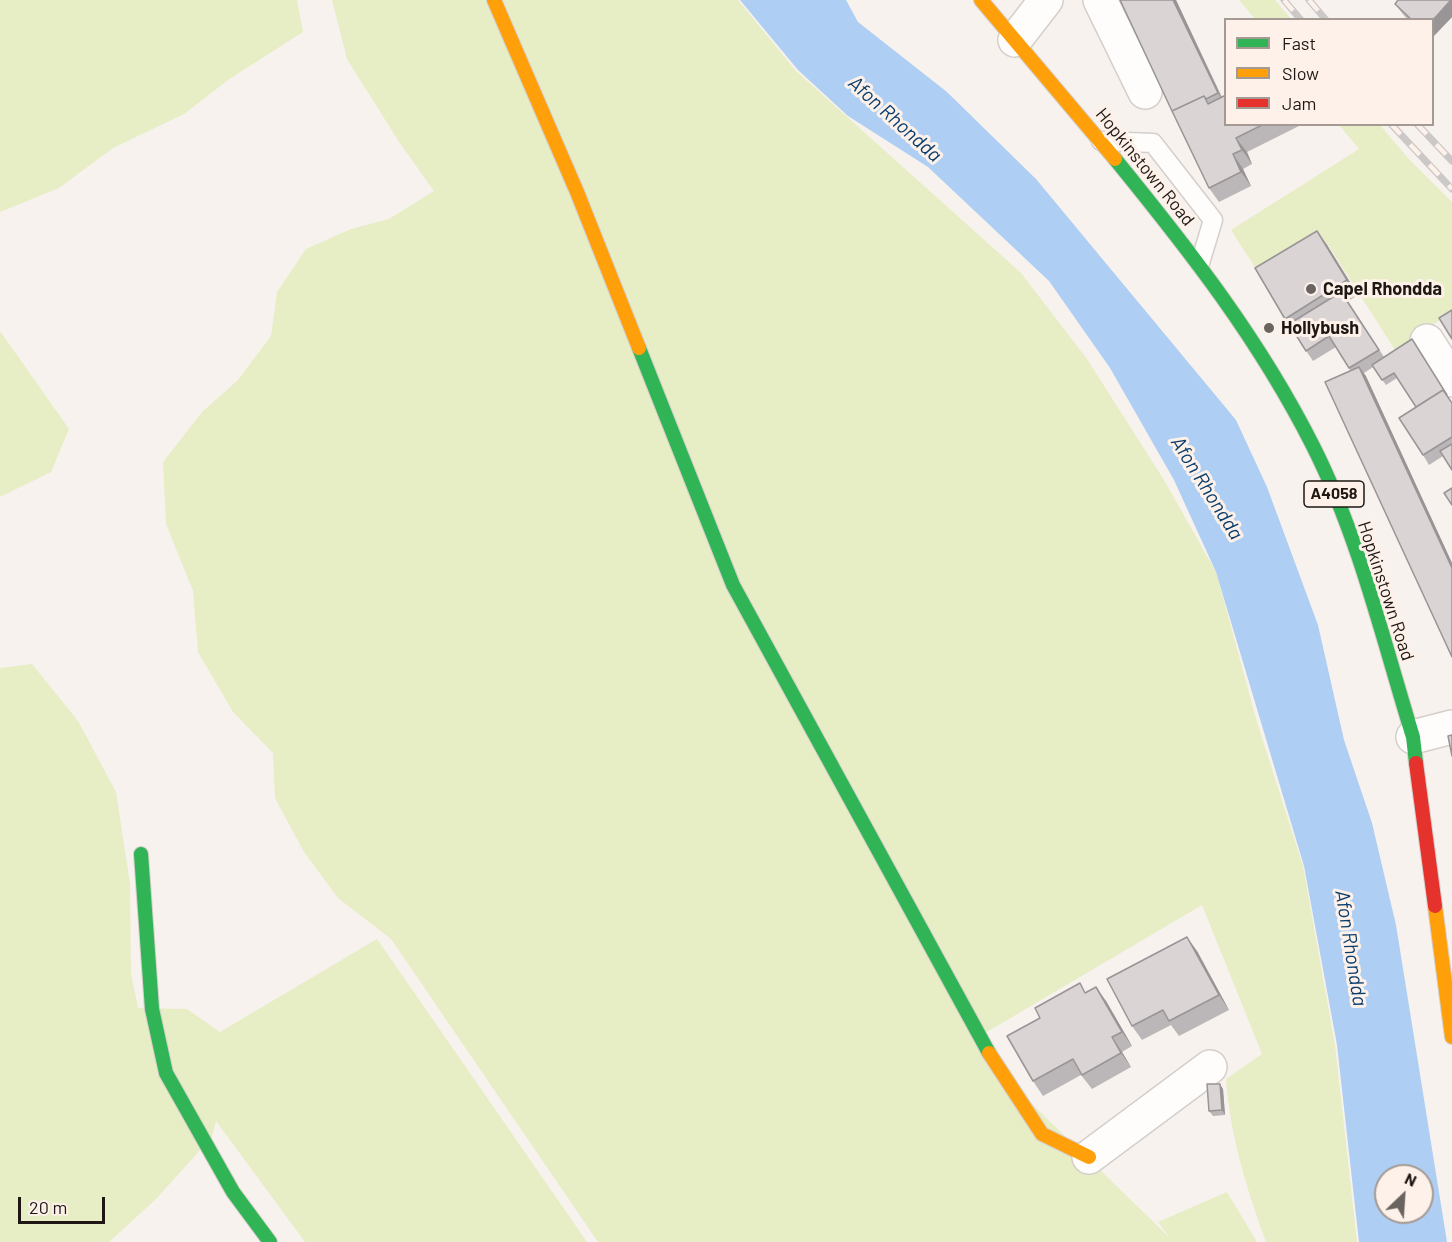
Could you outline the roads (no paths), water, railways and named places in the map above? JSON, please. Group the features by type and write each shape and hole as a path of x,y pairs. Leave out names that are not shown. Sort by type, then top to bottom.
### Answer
{"street":[{"path":"494,0 577,192 733,585 1000,1073 1042,1134 1089,1157 1210,1067"},
{"name":"A4058","path":"981,0 1015,40"},
{"path":"1015,40 1046,0"},
{"path":"1100,0 1145,92"},
{"name":"Hopkinstown Road","path":"1015,40 1200,263 1254,342 1313,446 1344,517 1413,737 1452,1037"},
{"path":"1427,342 1452,380"},
{"path":"1413,737 1452,727"},
{"path":"141,854 152,1009 166,1073 233,1192 270,1242"}],"lane":[{"path":"1101,141 1153,143 1213,220 1200,263"}],"water":[{"name":"Afon Rhondda","path":"740,0 846,0 858,22 947,92 1036,179 1236,420 1267,487 1318,625 1344,740 1372,823 1396,925 1447,1242 1359,1242 1337,1045 1304,866 1216,572 1174,480 1110,368 1049,281 928,167 848,116 798,70"}],"railway":[{"path":"1284,0 1299,18"},
{"path":"1309,0 1324,18"},
{"path":"1393,126 1452,189"},
{"path":"1419,126 1452,161"}],"place":[{"name":"Capel Rhondda","path":"1311,289"},
{"name":"Hollybush","path":"1269,328"}]}
